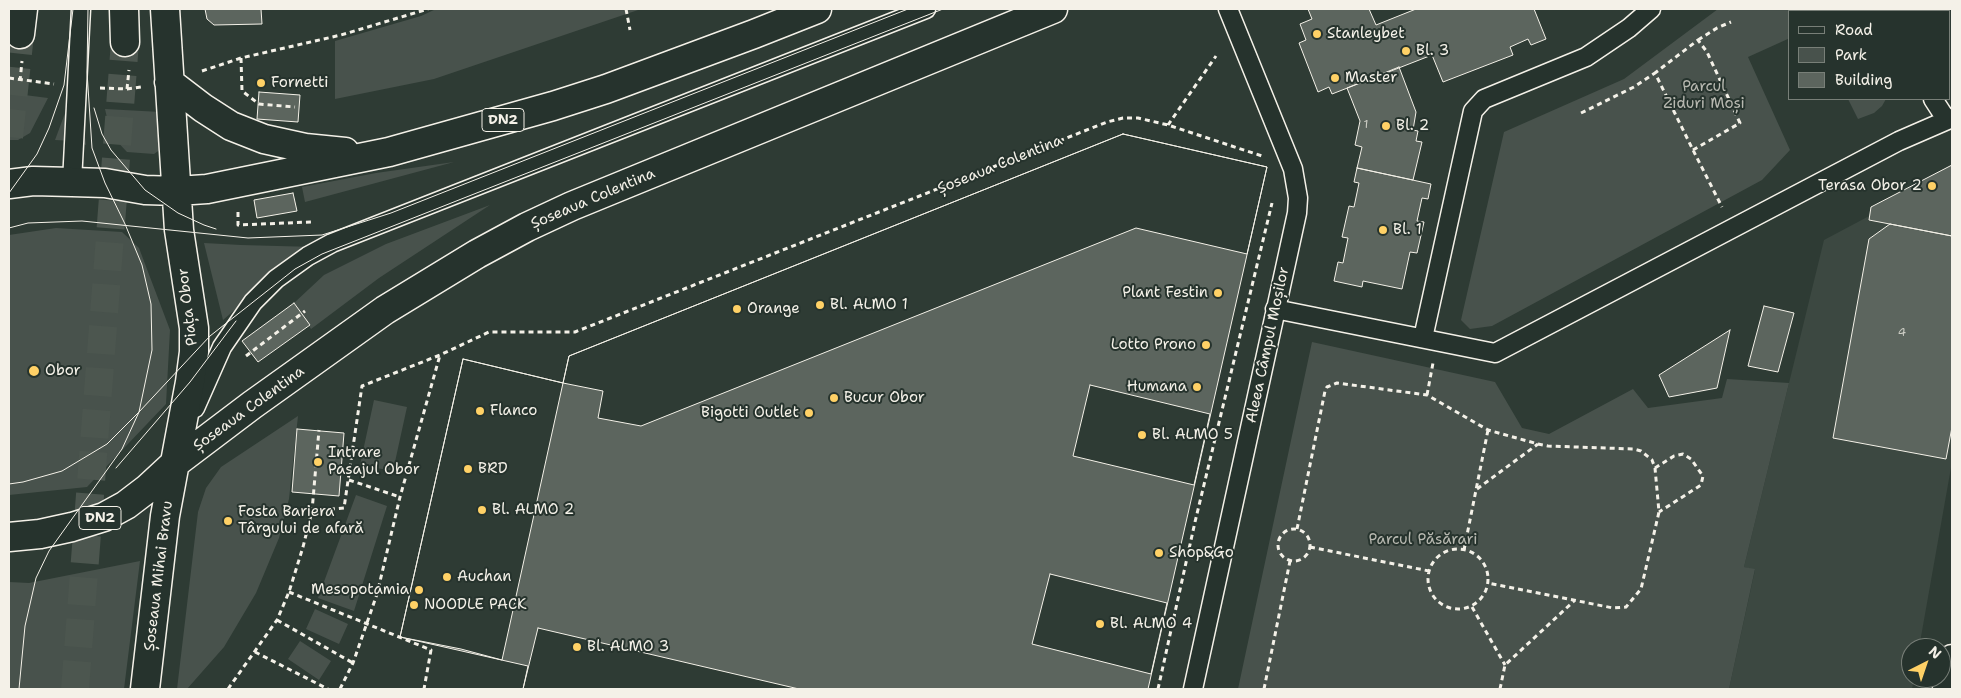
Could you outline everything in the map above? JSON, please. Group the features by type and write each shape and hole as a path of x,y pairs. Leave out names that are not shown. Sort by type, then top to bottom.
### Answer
{"main road":[{"path":"124,9 127,55"},
{"name":"Piața Obor","path":"165,9 180,246 194,328 194,352 190,382 174,464"},
{"name":"DN2","path":"9,184 32,181 72,182 104,183 145,190 177,191 207,189 388,152 553,106 606,89 817,9"},
{"name":"Șoseaua Colentina","path":"174,464 385,310 477,254 527,227 572,206 1053,9"},
{"path":"169,82 203,108 231,126 264,139 305,148 336,152 388,152"},
{"name":"DN2","path":"9,537 40,534 104,517 126,505 174,464"},
{"name":"Șoseaua Mihai Bravu","path":"145,689 165,516 174,464"},
{"path":"1946,689 1952,659"}],"lane":[{"path":"72,182 81,9"},
{"path":"174,464 204,383 222,347 253,302 276,279 308,256 349,235 926,9"},
{"name":"Aleea Câmpul Moșilor","path":"1193,689 1297,213 1297,185 1287,151 1228,9"},
{"path":"1430,340 1473,111 1484,99 1586,57 1629,28 1651,9"},
{"path":"1275,309 1495,353 1899,141 1949,119 1934,100"}],"path":[{"path":"169,82 241,58 341,35 428,9"},
{"path":"626,9 630,30"},
{"path":"1581,113 1634,87 1698,40 1731,22"},
{"path":"20,81 22,34"},
{"path":"1693,150 1740,123 1707,52 1698,40"},
{"path":"127,55 127,89"},
{"path":"1216,56 1168,125 1263,156 1268,160"},
{"path":"241,58 242,92 259,104 295,108"},
{"path":"1654,73 1733,229"},
{"name":"Șoseaua Colentina","path":"349,480 362,386 440,355 489,332 575,332 1108,122 1123,118 1138,118 1168,125"},
{"name":"Aleea Câmpul Moșilor","path":"1158,689 1195,522 1273,199"},
{"path":"246,211 237,212 238,225 311,222"},
{"path":"251,353 305,311"},
{"path":"1428,395 1430,340"},
{"path":"340,689 353,663 378,594 400,497 440,355"},
{"path":"1297,529 1325,391 1328,387 1337,383 1428,395 1488,430 1538,444 1634,449 1647,455 1655,468 1659,512 1641,589 1626,607 1613,608 1488,583"},
{"path":"228,689 277,620 289,592 312,511 319,430"},
{"path":"1464,550 1488,430"},
{"path":"1476,489 1538,444"},
{"path":"1655,468 1674,456 1683,454 1692,459 1703,476 1701,485 1659,512"},
{"path":"312,511 344,508 349,480 400,497"},
{"path":"1297,529 1306,533 1310,547 1304,559 1290,561 1280,553 1278,541 1283,533 1297,529"},
{"path":"1310,547 1429,571"},
{"path":"1449,550 1464,550 1478,556 1484,564 1488,573 1486,593 1472,607 1462,610 1452,609 1442,606 1435,599 1428,581 1429,571 1433,562 1440,555 1449,550"},
{"path":"1264,689 1290,561"},
{"path":"289,592 431,650 424,689"},
{"path":"1500,689 1505,666 1574,601"},
{"path":"1472,607 1505,666"},
{"path":"277,620 353,663"},
{"path":"255,652 328,689"}],"shaded area":[{"path":"1952,172 1952,462 1921,638 1901,638 1901,688 1912,689 1729,689 1755,570 1744,567 1824,240"}],"green space":[{"path":"436,9 641,9 434,79 335,99 335,41 421,16"},
{"name":"Parcul Ziduri Moși","path":"1718,9 1895,9 1788,10 1788,39 1748,57 1790,150 1762,180 1492,326 1470,329 1461,320 1504,132 1624,79"},
{"path":"9,93 48,98 30,133 18,140 9,140"},
{"path":"71,97 80,99 86,145 73,141 55,140"},
{"path":"1848,100 1885,100 1874,113 1858,119"},
{"path":"105,109 161,112 164,147 154,154 127,152 111,135"},
{"path":"454,162 305,202 302,187 376,173"},
{"path":"490,205 379,278 311,329 294,303 324,275 386,244"},
{"path":"56,228 122,232 139,248 170,330 166,404 87,487 9,495 9,235"},
{"path":"204,243 315,247 274,276 223,320"},
{"name":"Parcul Păsărari","path":"1312,342 1495,382 1522,428 1549,434 1633,389 1648,408 1722,398 1727,379 1789,383 1744,567 1755,569 1729,689 1238,689"},
{"path":"374,400 407,407 393,471 360,465"},
{"path":"298,416 289,499 279,538 256,593 224,647 187,689 177,689 198,512 206,488 221,467"},
{"path":"356,495 387,506 354,611 318,598"},
{"path":"140,561 124,689 9,689 9,582 29,583"},
{"path":"315,609 348,624 339,644 306,629"},
{"path":"300,641 331,661 319,680 288,659"}],"building":[{"path":"205,9 261,9 262,24 214,25 207,19"},
{"name":"Bl. 3","path":"1308,9 1369,9 1376,25 1416,9 1534,9 1546,39 1531,45 1528,39 1510,47 1513,55 1443,82 1432,55 1332,94 1329,87 1318,92 1299,43 1306,40 1300,24 1312,19"},
{"name":"Bl. 2","path":"1399,67 1416,112 1413,130 1418,131 1416,141 1422,142 1413,180 1357,168 1362,147 1355,145 1360,121 1347,88"},
{"path":"259,92 300,95 298,122 257,119"},
{"name":"Bucur Obor","path":"1123,134 1267,167 1148,689 523,689 528,666 400,637 463,359 563,383 569,356"},
{"name":"Bl. ALMO 1","path":"1123,134 1267,167 1247,254 1136,228 641,426 598,418 603,391 563,383 569,356"},
{"name":"Terasa Obor 2","path":"1952,165 1952,236 1869,220 1871,207"},
{"name":"Bl. 1","path":"1357,168 1431,184 1428,199 1422,198 1417,221 1424,222 1417,253 1410,252 1402,289 1363,281 1362,287 1334,281 1338,262 1343,263 1348,238 1342,237 1349,206 1354,207 1359,183 1354,182"},
{"path":"293,193 297,211 257,218 254,200"},
{"path":"1890,224 1952,236 1952,427 1946,459 1833,438 1869,239"},
{"path":"294,303 310,325 258,362 242,341"},
{"path":"1764,306 1794,313 1778,372 1748,366"},
{"path":"1730,330 1717,388 1669,397 1659,375"},
{"name":"Bl. ALMO 2","path":"463,359 563,383 502,660 461,649 400,637"},
{"name":"Bl. ALMO 5","path":"1090,385 1210,414 1194,485 1073,456"},
{"name":"Intrare Pasajul Obor","path":"297,429 344,433 339,496 292,492"},
{"name":"Bl. ALMO 4","path":"1050,574 1167,603 1151,674 1032,644"},
{"name":"Bl. ALMO 3","path":"538,628 799,689 523,689"}],"tunnel":[{"path":"9,137 20,34"},
{"path":"75,689 125,42"}],"tram line":[{"path":"9,193 37,154 49,128 64,85 73,9"},
{"path":"19,689 25,626 36,578 49,551 122,449 139,412 152,350 151,304 142,265 105,183 92,148 87,72 88,9"},
{"path":"9,228 28,223 82,221 248,238 322,235 391,213 908,9"},
{"path":"9,484 62,471 107,444 210,336 295,269 322,254 943,9"},
{"path":"94,108 102,134 111,150 145,190 178,213 216,229"},
{"path":"116,468 190,382 236,321"}],"place":[{"name":"Stanleybet","path":"1317,34"},
{"name":"Bl. 3","path":"1406,51"},
{"name":"Master","path":"1335,78"},
{"name":"Fornetti","path":"261,83"},
{"name":"Bl. 2","path":"1386,126"},
{"name":"Terasa Obor 2","path":"1932,186"},
{"name":"Bl. 1","path":"1383,230"},
{"name":"Plant Festin","path":"1218,293"},
{"name":"Bl. ALMO 1","path":"820,305"},
{"name":"Orange","path":"737,309"},
{"name":"Lotto Prono","path":"1206,345"},
{"name":"Obor","path":"34,371"},
{"name":"Humana","path":"1197,387"},
{"name":"Bucur Obor","path":"834,398"},
{"name":"Flanco","path":"480,411"},
{"name":"Bigotti Outlet","path":"809,413"},
{"name":"Bl. ALMO 5","path":"1142,435"},
{"name":"Intrare Pasajul Obor","path":"318,462"},
{"name":"BRD","path":"468,469"},
{"name":"Bl. ALMO 2","path":"482,510"},
{"name":"Fosta Bariera Târgului de afară","path":"228,521"},
{"name":"Shop&Go","path":"1159,553"},
{"name":"Auchan","path":"447,577"},
{"name":"Mesopotamia","path":"419,590"},
{"name":"NOODLE PACK","path":"414,605"},
{"name":"Bl. ALMO 4","path":"1100,624"},
{"name":"Bl. ALMO 3","path":"577,647"}]}
